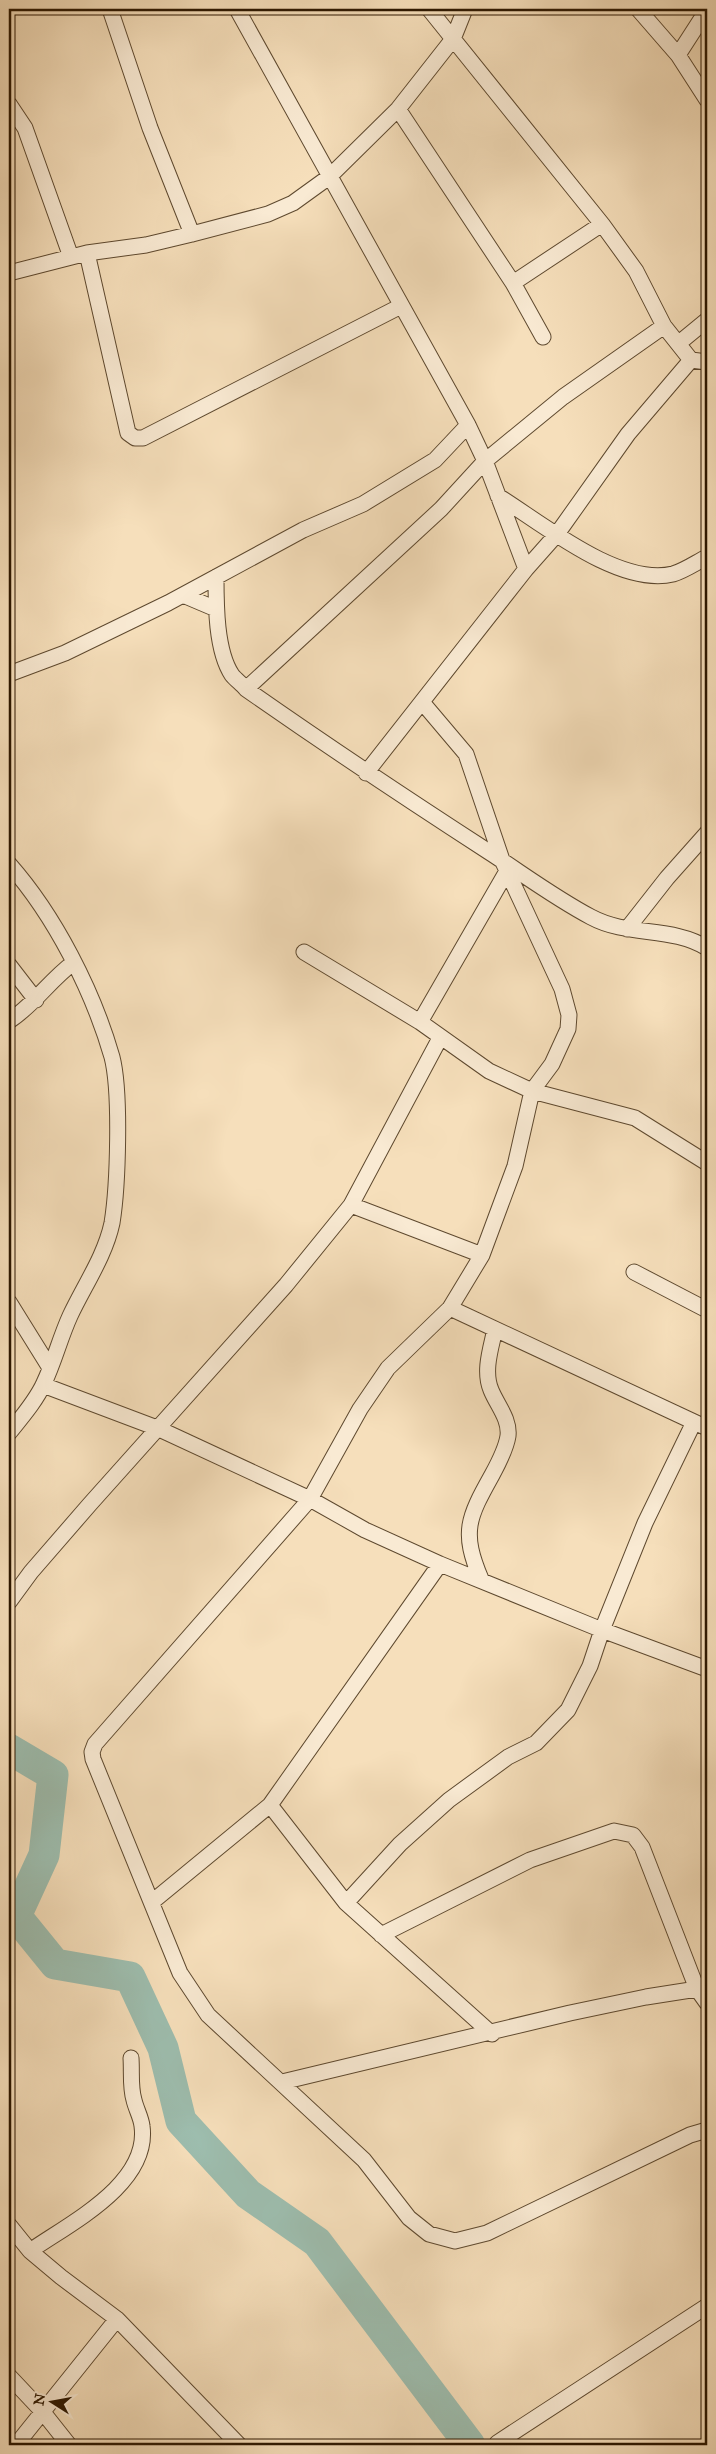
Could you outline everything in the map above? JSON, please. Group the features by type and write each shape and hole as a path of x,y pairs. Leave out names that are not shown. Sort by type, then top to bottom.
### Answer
{"street":[{"path":"110,9 150,128 192,234"},
{"path":"238,9 329,177 468,425 485,461 526,569"},
{"path":"429,9 602,224 636,271 664,326 691,360 707,362"},
{"path":"9,274 87,253 146,245 192,234 268,214 292,203 329,177 398,109 453,39 465,9"},
{"path":"638,9 678,55 707,100"},
{"path":"678,55 707,10"},
{"path":"9,104 24,128 71,257"},
{"path":"398,109 513,283 543,337"},
{"path":"513,283 602,224"},
{"path":"87,253 128,433 135,438 143,438 401,306"},
{"path":"678,343 707,320"},
{"path":"246,689 441,508 485,461 563,397 664,326"},
{"path":"366,773 526,569 557,534 628,434 691,360"},
{"path":"9,674 65,653 183,595 303,530 363,504 435,460 468,425"},
{"path":"498,496 608,565 648,577 674,574 707,557"},
{"path":"216,577 216,609 224,658 232,675 246,689 366,773 505,866 593,919 627,929 676,934 695,940 707,948"},
{"path":"183,595 216,609"},
{"path":"422,702 466,754 505,866 559,981 569,1015 568,1029 562,1043 532,1091 515,1166 482,1255 450,1308 388,1368 360,1409 310,1499 95,1744 92,1752 180,1973 208,2015 364,2160 409,2218 428,2234 455,2241 486,2233 690,2135 707,2130"},
{"path":"627,929 707,833"},
{"path":"9,864 35,896 73,963 94,1006 112,1058 116,1115 112,1223 106,1244 69,1318 43,1385 9,1433"},
{"path":"420,1022 505,866"},
{"path":"304,952 420,1022 489,1071 532,1091 635,1118 707,1163"},
{"path":"9,1021 36,1000 57,975 73,963"},
{"path":"9,965 36,1000"},
{"path":"9,1602 31,1572 156,1428 286,1285 351,1204 440,1038"},
{"path":"351,1204 482,1255"},
{"path":"634,1272 707,1310"},
{"path":"9,1302 50,1368"},
{"path":"346,1903 400,1844 449,1800 508,1757 536,1743 568,1710 590,1666 602,1630 645,1523 700,1425 450,1308"},
{"path":"481,1579 470,1553 469,1529 476,1503 498,1464 508,1436 504,1412 490,1388 488,1365 495,1329"},
{"path":"43,1385 156,1428 310,1499 365,1530 440,1564 481,1579 602,1630 707,1669"},
{"path":"152,1902 270,1805 440,1564"},
{"path":"270,1805 346,1903 492,2034"},
{"path":"381,1935 530,1860 614,1831 633,1835 642,1847 698,1989 707,2003"},
{"path":"282,2082 492,2034 580,2011 646,1997 698,1989"},
{"path":"30,2251 102,2201 118,2187 138,2159 142,2147 142,2126 133,2099 131,2058"},
{"path":"9,2225 30,2251 117,2319 239,2445"},
{"path":"497,2443 707,2306"},
{"path":"16,2445 117,2319"},
{"path":"9,2376 42,2411 69,2445"}],"waterway":[{"path":"9,1749 53,1775 44,1855 16,1916 55,1964 130,1977 163,2048 181,2121 248,2194 317,2242 470,2445"}]}
